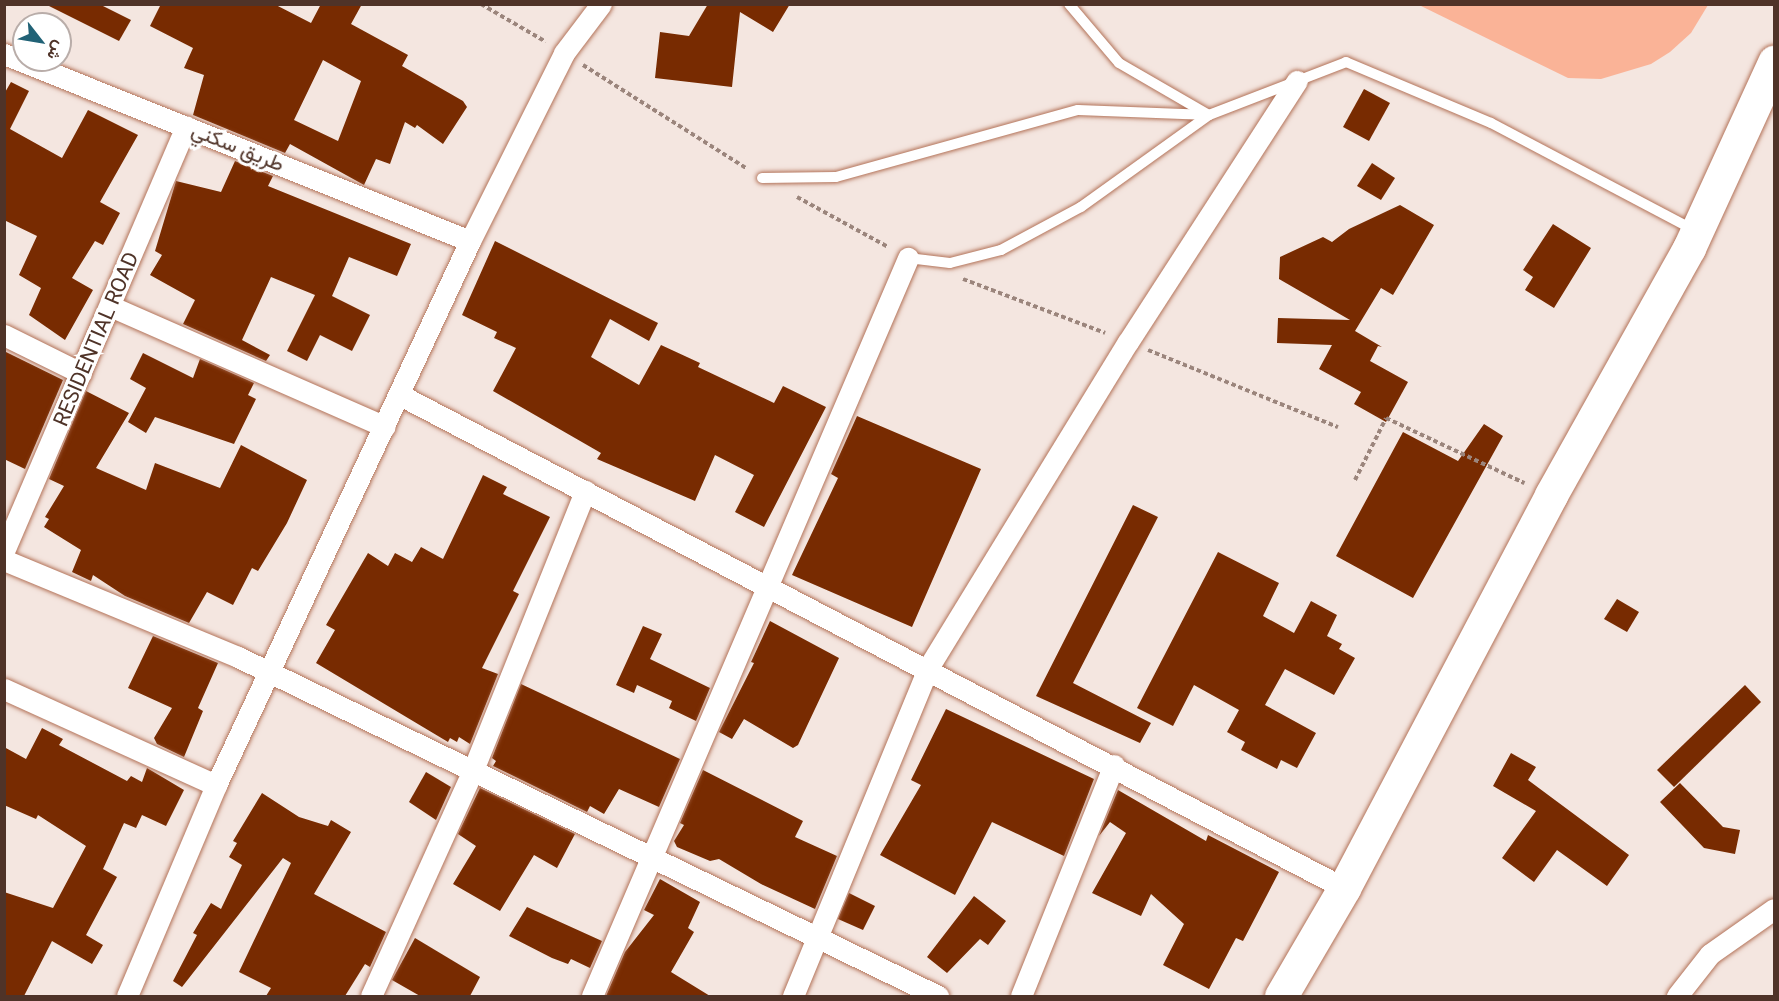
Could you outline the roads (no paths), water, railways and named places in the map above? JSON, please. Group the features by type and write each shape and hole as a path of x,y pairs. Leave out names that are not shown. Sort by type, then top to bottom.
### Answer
{"main road":[{"path":"1281,996 1344,888 1551,495 1696,232 1774,62"}],"street":[{"path":"127,996 216,785 470,242 564,53 601,4"},
{"name":"طريق سكني","path":"4,54 470,242"},
{"path":"793,996 928,668 1128,342 1298,81"},
{"name":"RESIDENTIAL ROAD","path":"4,551 186,126"},
{"path":"592,996 908,258"},
{"path":"110,306 385,427"},
{"path":"4,334 81,373"},
{"path":"400,395 1114,765 1344,888"},
{"path":"371,996 473,770 585,491"},
{"path":"4,560 238,657 938,996"},
{"path":"4,689 216,785"},
{"path":"1022,996 1114,765"},
{"path":"1677,996 1710,954 1774,909"}],"lane":[{"path":"1069,4 1119,63 1209,115"},
{"path":"908,258 950,263 1001,250 1081,207 1209,115 1346,62 1491,123 1696,232"},
{"path":"762,178 836,177 1078,110 1209,115"}]}
